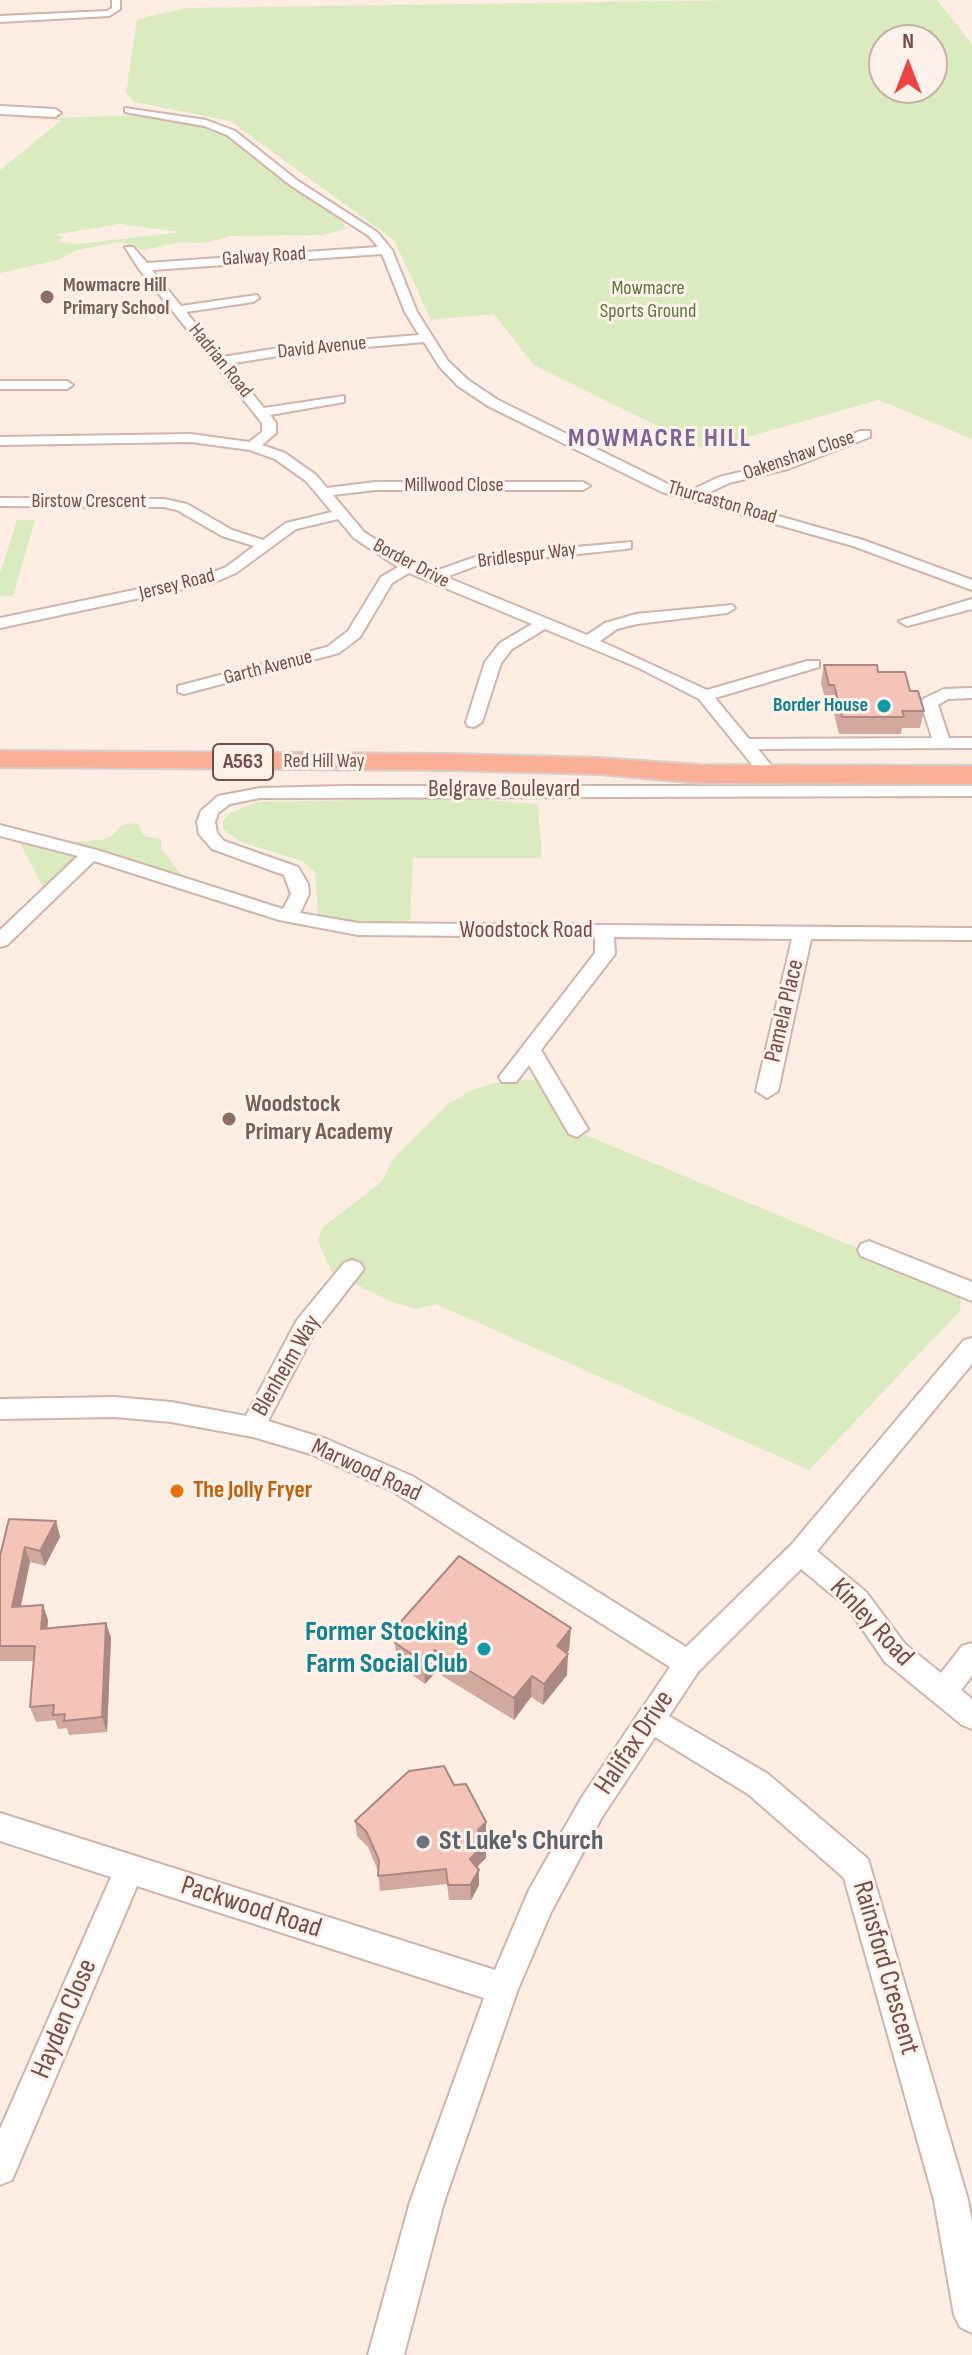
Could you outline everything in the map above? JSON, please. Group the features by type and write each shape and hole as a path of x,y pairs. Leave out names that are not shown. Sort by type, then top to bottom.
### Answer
{"highway":[{"name":"Red Hill Way","path":"0,759 599,766 700,774 758,759 972,759"},
{"name":"Red Hill Way","path":"758,759 972,775"}],"street":[{"path":"0,19 114,11 116,0"},
{"path":"0,110 55,113"},
{"name":"Thurcaston Road","path":"128,110 206,123 231,133 294,183 373,234 386,250 426,338 463,383 493,403 689,497 858,543 972,585"},
{"name":"Hadrian Road","path":"129,249 271,428 252,446"},
{"name":"Galway Road","path":"143,267 386,250"},
{"name":"Hadrian Road","path":"179,310 253,298"},
{"name":"David Avenue","path":"218,362 297,349 426,338"},
{"path":"0,405 3,385 67,385"},
{"name":"Hadrian Road","path":"261,413 339,399"},
{"name":"Oakenshaw Close","path":"689,497 724,480 783,466 858,431 883,441"},
{"name":"Border Drive","path":"0,441 191,438 252,446 295,465 325,492 359,535 408,567 589,641 669,676 705,696 758,759"},
{"name":"Millwood Close","path":"325,492 375,486 583,486"},
{"path":"26,519 31,501"},
{"name":"Birstow Crescent","path":"0,502 164,503 182,507 227,533 265,545"},
{"name":"Jersey Road","path":"0,623 189,586 231,570 291,526 341,514"},
{"name":"Bridlespur Way","path":"431,578 478,560 616,544"},
{"name":"Garth Avenue","path":"184,689 333,650 354,634 386,580 408,567"},
{"path":"907,621 972,604"},
{"path":"589,641 611,626 636,619 727,608"},
{"path":"474,722 493,662 506,646 542,624"},
{"path":"705,696 813,664"},
{"path":"942,744 929,703 944,694 972,693"},
{"path":"758,759 972,743"},
{"name":"Belgrave Boulevard","path":"286,916 296,906 300,894 299,884 291,871 218,845 208,834 206,822 210,811 224,800 260,793 345,791 972,791"},
{"name":"Woodstock Road","path":"0,830 91,854 286,916 358,929 972,934"},
{"path":"0,941 91,854"},
{"path":"509,1077 532,1052 605,954 604,931"},
{"name":"Pamela Place","path":"767,1091 803,931"},
{"path":"532,1052 577,1129"},
{"path":"869,1250 972,1292"},
{"name":"Blenheim Way","path":"253,1427 305,1327 352,1269"},
{"name":"Halifax Drive","path":"386,2355 427,2202 503,1988 540,1901 592,1807 688,1663 800,1553 972,1347"},
{"name":"Marwood Road","path":"0,1409 115,1407 171,1412 253,1427 317,1446 403,1484 688,1663"},
{"name":"Kinley Road","path":"800,1553 857,1600 895,1653 972,1716"},
{"path":"943,1692 972,1655"},
{"name":"Rainsford Crescent","path":"651,1720 758,1784 857,1869 951,2200 972,2315"},
{"name":"Packwood Road","path":"0,1827 503,1988"},
{"name":"Hayden Close","path":"0,2168 129,1870"}],"green space":[{"name":"Mowmacre Sports Ground","path":"937,0 972,44 972,439 879,400 704,449 534,365 494,314 431,320 394,240 230,121 135,102 126,93 137,19 186,8"},
{"path":"136,115 194,123 221,132 239,142 290,185 347,222 343,222 346,229 322,235 231,236 205,243 181,242 144,250 119,242 78,250 58,260 0,273 0,170 62,120 34,119","holes":["120,224 181,232 78,244 58,242 64,237 53,235"]},
{"path":"17,520 35,520 13,596 0,596 0,573"},
{"path":"460,798 538,804 542,858 413,858 410,920 358,929 318,915 315,872 302,861 241,842 223,829 223,821 230,813 257,802"},
{"path":"137,823 144,836 161,839 161,849 183,876 74,842 102,840 112,836 122,825"},
{"path":"19,841 42,847 78,856 43,887"},
{"path":"537,1079 576,1131 951,1287 961,1300 960,1311 809,1470 436,1304 417,1309 392,1302 332,1273 318,1242 322,1228 381,1182 393,1159 447,1105 470,1091 493,1083"}],"building":[{"path":"824,665 877,665 878,672 905,672 910,691 918,691 924,711 902,711 904,717 842,717 834,685 829,685"},
{"path":"9,1519 56,1521 40,1551 25,1547 12,1607 43,1605 41,1629 106,1623 102,1717 64,1721 65,1714 53,1715 54,1705 30,1707 35,1646 0,1646 0,1556"},
{"name":"Former Stocking Farm Social Club","path":"459,1556 571,1628 557,1646 568,1654 544,1684 532,1676 514,1698 435,1650 424,1662 395,1643 406,1631 398,1625"},
{"name":"St Luke's Church","path":"444,1766 454,1785 466,1784 486,1822 478,1830 486,1842 470,1859 479,1870 470,1885 448,1885 446,1869 378,1876 379,1860 366,1831 355,1821 409,1771"}],"place":[{"name":"Mowmacre Hill Primary School","path":"47,297"},
{"name":"Border House","path":"884,706"},
{"name":"Woodstock Primary Academy","path":"229,1119"},
{"name":"The Jolly Fryer","path":"177,1491"},
{"name":"Former Stocking Farm Social Club","path":"484,1649"},
{"name":"St Luke's Church","path":"423,1842"}],"district":[{"name":"MOWMACRE HILL","path":"660,439"}]}
